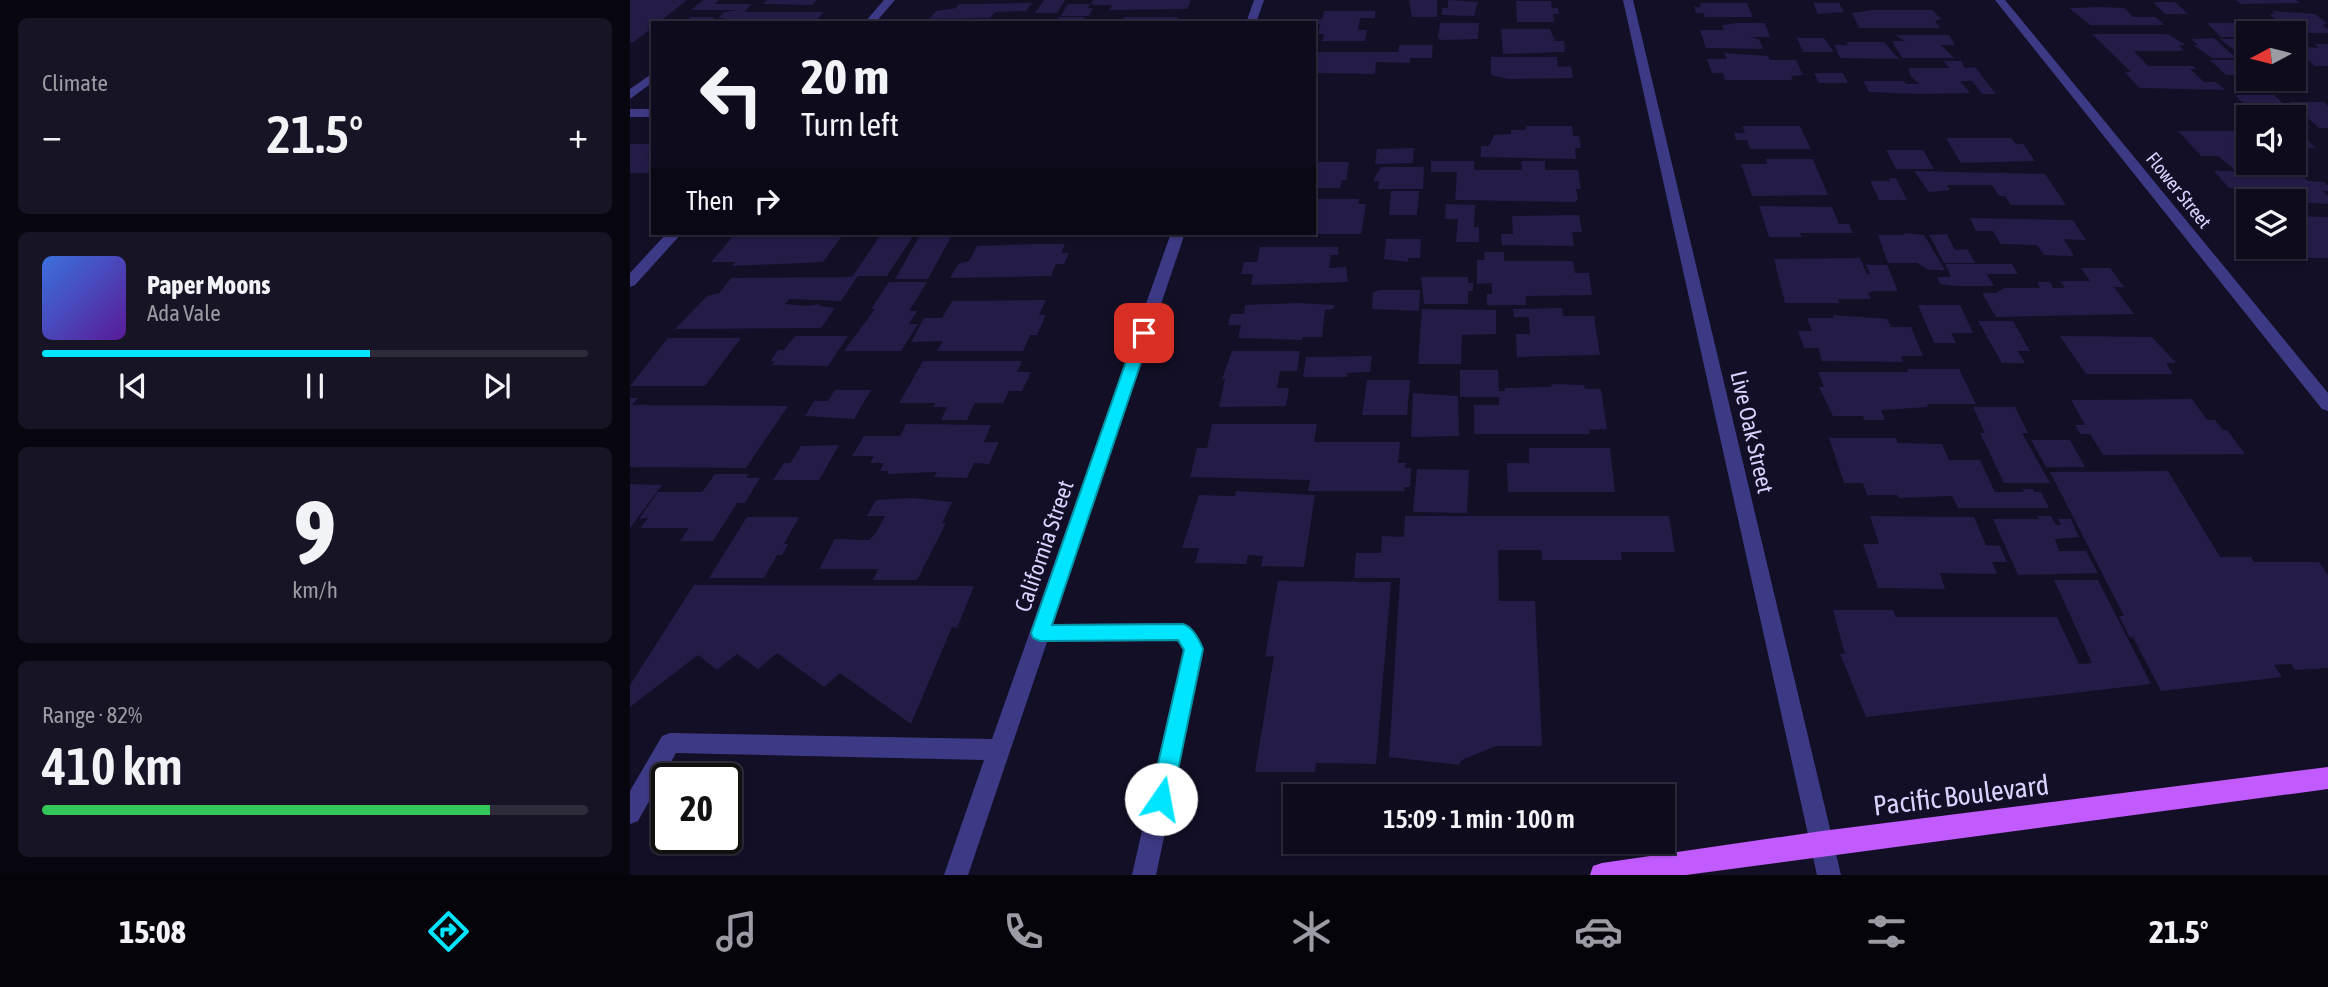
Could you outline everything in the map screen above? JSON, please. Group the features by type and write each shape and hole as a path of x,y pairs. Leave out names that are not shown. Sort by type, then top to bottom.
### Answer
{"main road":[{"name":"Pacific Boulevard","path":"1602,875 1822,843 2328,778"}],"street":[{"path":"871,21 890,0"},
{"path":"1252,21 1259,0"},
{"name":"Live Oak Street","path":"1628,0 1829,875"},
{"name":"Flower Street","path":"2000,0 2328,405"},
{"path":"630,95 651,78"},
{"path":"630,113 651,113"},
{"path":"630,282 673,235"},
{"name":"California Street","path":"956,875 1177,235"},
{"path":"1040,633 1183,632 1194,649 1144,875"},
{"path":"630,813 670,743 999,750"}],"building":[{"path":"630,0 687,0 661,21 651,21 651,29 634,42 630,42"},
{"path":"703,0 719,0 715,4 752,4 744,12 824,12 816,21 721,21 725,18 718,18 724,12 739,10 691,10"},
{"path":"768,0 817,0 812,5 763,4"},
{"path":"1044,0 1065,0 1057,13 1035,13"},
{"path":"1093,0 1191,0 1187,9 1109,10 1112,5 1095,5 1091,3"},
{"path":"1409,0 1437,0 1437,17 1412,17"},
{"path":"1448,0 1478,2 1474,16 1442,15 1442,8 1448,8"},
{"path":"2236,0 2296,0 2300,3 2241,4"},
{"path":"1516,1 1551,1 1552,8 1558,8 1559,14 1553,14 1554,22 1517,22"},
{"path":"2153,2 2175,2 2188,14 2165,14"},
{"path":"1032,3 1026,11 995,12 990,18 929,19 936,11 956,8 959,4"},
{"path":"1700,3 1747,3 1753,17 1705,17 1703,13 1696,13 1694,7 1701,7"},
{"path":"1813,3 1839,3 1844,12 1818,14"},
{"path":"1068,4 1091,4 1088,8 1093,8 1089,16 1061,16"},
{"path":"2069,8 2125,8 2133,17 2156,17 2164,25 2090,25"},
{"path":"1872,10 1932,10 1941,19 1935,21 1940,28 1859,28 1852,13"},
{"path":"1324,11 1375,11 1375,18 1360,18 1358,30 1367,30 1365,41 1322,41 1324,34 1318,34 1320,24 1316,24 1317,20 1322,19"},
{"path":"2272,11 2315,14 2327,23 2322,26 2328,29 2328,33 2306,33 2306,21 2278,21 2269,14 2275,14"},
{"path":"691,17 715,17 710,21 686,21"},
{"path":"1059,17 1085,17 1083,21 1056,21"},
{"path":"1124,17 1178,17 1176,21 1123,21"},
{"path":"1440,23 1479,23 1478,39 1441,40 1438,38"},
{"path":"1765,23 1770,37 1751,37 1759,39 1763,49 1706,48 1700,30 1724,30 1722,25"},
{"path":"2207,23 2236,23 2236,37 2221,37"},
{"path":"1501,29 1550,29 1555,41 1564,41 1565,52 1503,54"},
{"path":"2092,34 2167,34 2186,45 2179,45 2184,51 2134,51 2148,66 2193,66 2196,69 2190,69 2204,82 2216,82 2225,90 2139,88 2125,72 2131,72"},
{"path":"1895,35 1949,35 1955,45 1941,45 1954,58 1902,58 1892,41 1905,41"},
{"path":"1797,38 1824,38 1834,52 1803,52"},
{"path":"2214,38 2236,58 2212,58 2193,45 2198,45 2191,39"},
{"path":"2220,39 2236,39 2234,50"},
{"path":"1846,42 1884,42 1899,59 1840,58 1834,45 1848,45"},
{"path":"2314,44 2328,44 2328,66 2315,66 2306,59 2306,47 2320,48"},
{"path":"1399,45 1433,45 1432,58 1410,58 1410,63 1376,62 1375,74 1316,73 1316,52 1398,52"},
{"path":"1724,53 1768,56 1770,60 1796,60 1803,75 1791,76 1793,80 1725,80 1723,73 1712,73 1707,59 1727,59"},
{"path":"1491,57 1557,57 1558,67 1571,66 1573,78 1508,79 1491,75"},
{"path":"2210,60 2236,60 2236,75 2226,75"},
{"path":"1944,61 1961,61 1965,68 1975,67 1996,94 1982,94 1972,81 1960,81 1970,93 1919,94 1869,92 1863,81 1904,81 1906,84 1919,84 1910,75 1909,68 1949,68"},
{"path":"1814,73 1843,73 1848,83 1819,83"},
{"path":"2235,95 2274,95 2285,105 2245,105"},
{"path":"2290,102 2324,102 2328,106 2328,128 2319,128 2306,116 2306,105 2293,105"},
{"path":"1526,126 1572,126 1573,136 1579,136 1581,148 1575,148 1576,159 1481,157 1481,146 1489,146 1494,135 1511,134 1511,130 1526,130"},
{"path":"1742,126 1800,126 1811,149 1750,149 1747,140 1736,140 1734,133 1745,133"},
{"path":"2178,131 2236,131 2236,169 2218,156 2201,156"},
{"path":"1946,138 2011,138 2016,144 2023,144 2035,161 1961,163"},
{"path":"2306,139 2316,148 2306,148"},
{"path":"630,144 651,144 651,151 647,155 651,154 651,173 630,173"},
{"path":"1414,148 1413,163 1375,164 1377,149"},
{"path":"1886,150 1923,150 1934,169 1896,169"},
{"path":"1766,159 1813,159 1828,195 1752,196 1741,164 1767,164"},
{"path":"1431,161 1474,161 1474,170 1522,170 1521,161 1545,161 1545,170 1578,170 1581,189 1576,189 1578,200 1574,202 1455,200 1457,172 1431,172"},
{"path":"1316,162 1349,162 1346,180 1342,180 1340,188 1316,188"},
{"path":"1381,167 1424,167 1423,189 1378,189 1379,181 1373,181"},
{"path":"1914,171 2045,174 2066,205 2011,205 2005,196 1999,196 1992,185 1947,185 1950,190 1929,192"},
{"path":"2214,171 2236,171 2236,175 2302,175 2308,181 2324,182 2328,185 2328,191 2323,191 2328,196 2328,204 2306,203 2306,189 2229,188"},
{"path":"1889,178 1896,178 1907,200 1879,200 1870,181 1890,181"},
{"path":"1391,191 1419,191 1417,215 1389,215"},
{"path":"1316,199 1359,199 1358,204 1366,204 1361,234 1316,234"},
{"path":"1446,204 1475,205 1474,227 1479,227 1479,242 1456,242 1458,219 1445,219"},
{"path":"1759,206 1832,207 1839,224 1849,224 1853,233 1800,233 1802,237 1769,237"},
{"path":"1579,215 1582,232 1572,232 1574,246 1502,245 1501,234 1513,234 1512,216"},
{"path":"2306,216 2328,217 2328,258 2306,258"},
{"path":"1970,218 2073,220 2086,240 2064,239 2074,256 2044,255 2037,245 2000,244 1993,231 1976,231"},
{"path":"1904,233 1924,235 1945,270 1929,270 1917,263 1888,263 1878,235 1905,235"},
{"path":"1947,234 1955,250 1967,249 1975,263 1944,263 1929,235"},
{"path":"734,235 843,235 823,262 732,266 735,262 711,262"},
{"path":"881,235 914,235 887,276 858,276 841,301 789,299 785,304 820,304 819,306 835,308 821,328 675,329 707,296 719,293 731,278 852,277"},
{"path":"919,237 951,237 928,279 895,279"},
{"path":"1386,239 1421,239 1420,258 1408,258 1408,262 1384,259"},
{"path":"1065,244 1061,253 1069,253 1064,264 1056,264 1051,276 950,278 958,264 969,261 977,246"},
{"path":"1260,247 1338,247 1338,255 1331,255 1329,268 1346,267 1348,282 1251,285 1253,274 1241,274 1244,262 1257,262"},
{"path":"1484,252 1504,252 1504,261 1573,261 1575,273 1589,273 1592,295 1526,296 1526,305 1487,305 1487,294 1492,294 1492,283 1477,284 1477,260 1485,260"},
{"path":"1860,258 1867,274 1870,273 1866,265 1887,265 1898,291 1875,291 1868,293 1871,299 1838,299 1839,303 1785,303 1774,259"},
{"path":"1945,264 2012,264 2018,274 1987,274 1994,286 1940,284 1937,277 1951,277"},
{"path":"2081,268 2110,268 2124,287 2114,287 2134,314 1996,317 1982,293 1996,293 2004,288 2040,288 2037,282 2050,282 2053,288 2065,288 2060,281 2090,281"},
{"path":"1421,277 1468,277 1468,283 1473,283 1473,291 1468,291 1468,304 1424,304"},
{"path":"889,282 927,282 909,311 917,311 909,324 918,324 901,351 844,351 875,309 871,309"},
{"path":"1420,290 1419,311 1372,309 1373,292"},
{"path":"1046,300 1039,315 1046,315 1037,335 1030,335 1023,351 937,351 943,341 911,342 924,318 942,318 952,301"},
{"path":"1245,305 1335,305 1333,309 1325,310 1322,337 1302,337 1302,340 1238,338 1241,325 1228,325 1231,314 1244,314"},
{"path":"1918,305 1960,305 1973,333 1951,333 1956,343 1934,343"},
{"path":"1562,308 1563,316 1594,316 1600,355 1517,357 1516,334 1530,334 1529,317 1514,317 1513,309"},
{"path":"1422,309 1496,310 1496,334 1462,335 1461,364 1418,364"},
{"path":"1833,315 1887,319 1891,327 1911,327 1923,356 1901,356 1903,362 1822,361 1818,348 1804,348 1798,331 1812,331 1807,318 1834,318"},
{"path":"1978,321 2013,321 2030,351 2018,351 2025,363 2002,363"},
{"path":"795,336 848,336 828,366 772,365 775,361 771,361 778,350 784,350"},
{"path":"2060,336 2152,337 2176,363 2166,363 2173,374 2086,374"},
{"path":"668,338 741,338 705,386 630,386"},
{"path":"1232,351 1300,351 1297,371 1280,371 1277,388 1289,388 1286,406 1219,407 1225,379 1222,379"},
{"path":"1372,356 1370,372 1347,373 1347,377 1303,377 1306,357"},
{"path":"923,361 1022,361 1017,372 1031,372 1022,391 1009,391 1003,403 975,403 967,420 941,420 947,407 933,407 935,403 899,403"},
{"path":"1907,369 1959,369 1976,404 1927,404 1928,407 1881,410 1885,420 1864,420 1863,416 1833,416 1819,387 1824,387 1818,372 1908,372"},
{"path":"1460,370 1498,370 1499,391 1505,391 1505,388 1552,387 1551,384 1584,385 1585,389 1601,389 1607,429 1589,430 1590,434 1474,434 1474,405 1499,405 1499,397 1460,397"},
{"path":"1367,380 1410,380 1407,415 1362,415"},
{"path":"835,390 871,390 854,419 805,416 814,401 828,401"},
{"path":"1413,393 1458,396 1459,436 1411,437"},
{"path":"630,398 638,398 632,405 788,406 746,468 630,467"},
{"path":"2192,399 2207,420 2215,420 2223,430 2227,430 2245,454 2103,455 2090,434 2080,434 2075,425 2085,425 2071,400"},
{"path":"1973,407 2015,407 2028,433 2022,433 2050,483 2004,483 1980,433 1985,433"},
{"path":"906,424 991,425 984,442 999,442 989,464 974,463 967,478 934,477 937,472 887,474 888,471 880,471 884,463 870,463 874,456 852,456 864,436 900,436"},
{"path":"1212,424 1317,424 1314,442 1400,442 1398,463 1406,463 1405,468 1411,468 1410,487 1404,487 1405,491 1308,491 1310,480 1190,477 1197,448 1207,448"},
{"path":"1829,438 1896,438 1898,443 1942,444 1949,460 1980,460 1995,492 2024,492 2022,489 2033,489 2034,492 2041,492 2049,508 1958,508 1952,496 1899,498 1897,495 1867,495 1863,483 1844,483"},
{"path":"2031,440 2070,440 2085,467 2046,467"},
{"path":"839,445 819,480 773,480 784,463 790,463 801,446"},
{"path":"1529,448 1610,448 1615,492 1508,492 1507,463 1529,463"},
{"path":"1417,469 1469,470 1467,513 1413,512"},
{"path":"2168,471 2220,557 2251,557 2254,562 2319,562 2328,575 2328,668 2295,670 2291,664 2274,665 2282,677 2161,691 2133,637 2130,638 2119,616 2124,616 2050,472"},
{"path":"715,474 749,474 746,478 760,478 745,503 737,503 713,541 680,541 689,528 640,528 648,518 639,519 658,492 702,492"},
{"path":"630,484 662,485 630,528"},
{"path":"1236,491 1315,495 1304,567 1261,566 1263,556 1248,555 1246,564 1195,563 1199,548 1182,548 1199,495 1235,496"},
{"path":"912,498 952,502 942,523 946,523 917,580 873,580 878,569 819,569 835,539 869,540 876,533 885,516 867,516 876,500"},
{"path":"1405,516 1669,516 1675,552 1621,552 1622,560 1542,560 1541,550 1498,550 1499,601 1535,601 1542,746 1496,746 1462,760 1459,765 1389,757 1400,578 1354,578 1356,553 1381,553 1382,536 1404,537"},
{"path":"1870,516 1974,517 1986,545 2000,546 2007,562 1992,562 1997,574 1940,573 1945,589 1878,588 1863,544 1879,544"},
{"path":"2037,516 2051,516 2056,525 2061,525 2058,519 2071,519 2079,537 2055,539 2059,551 2086,551 2098,573 2018,575 1993,519 2039,519"},
{"path":"747,517 799,517 784,544 788,544 782,555 777,555 764,578 709,578"},
{"path":"2054,580 2098,580 2151,684 1866,717 1840,654 1845,654 1833,610 1893,610 1896,617 2057,617 2079,664 2092,663"},
{"path":"1278,581 1391,582 1376,764 1316,763 1315,772 1255,772 1274,656 1265,657"},
{"path":"694,585 974,586 957,628 952,627 911,724 840,673 824,687 777,653 758,669 737,654 717,670 698,655 630,707 630,685"}],"route":[{"path":"1144,333 1040,633 1183,632 1194,649 1161,799"}]}
